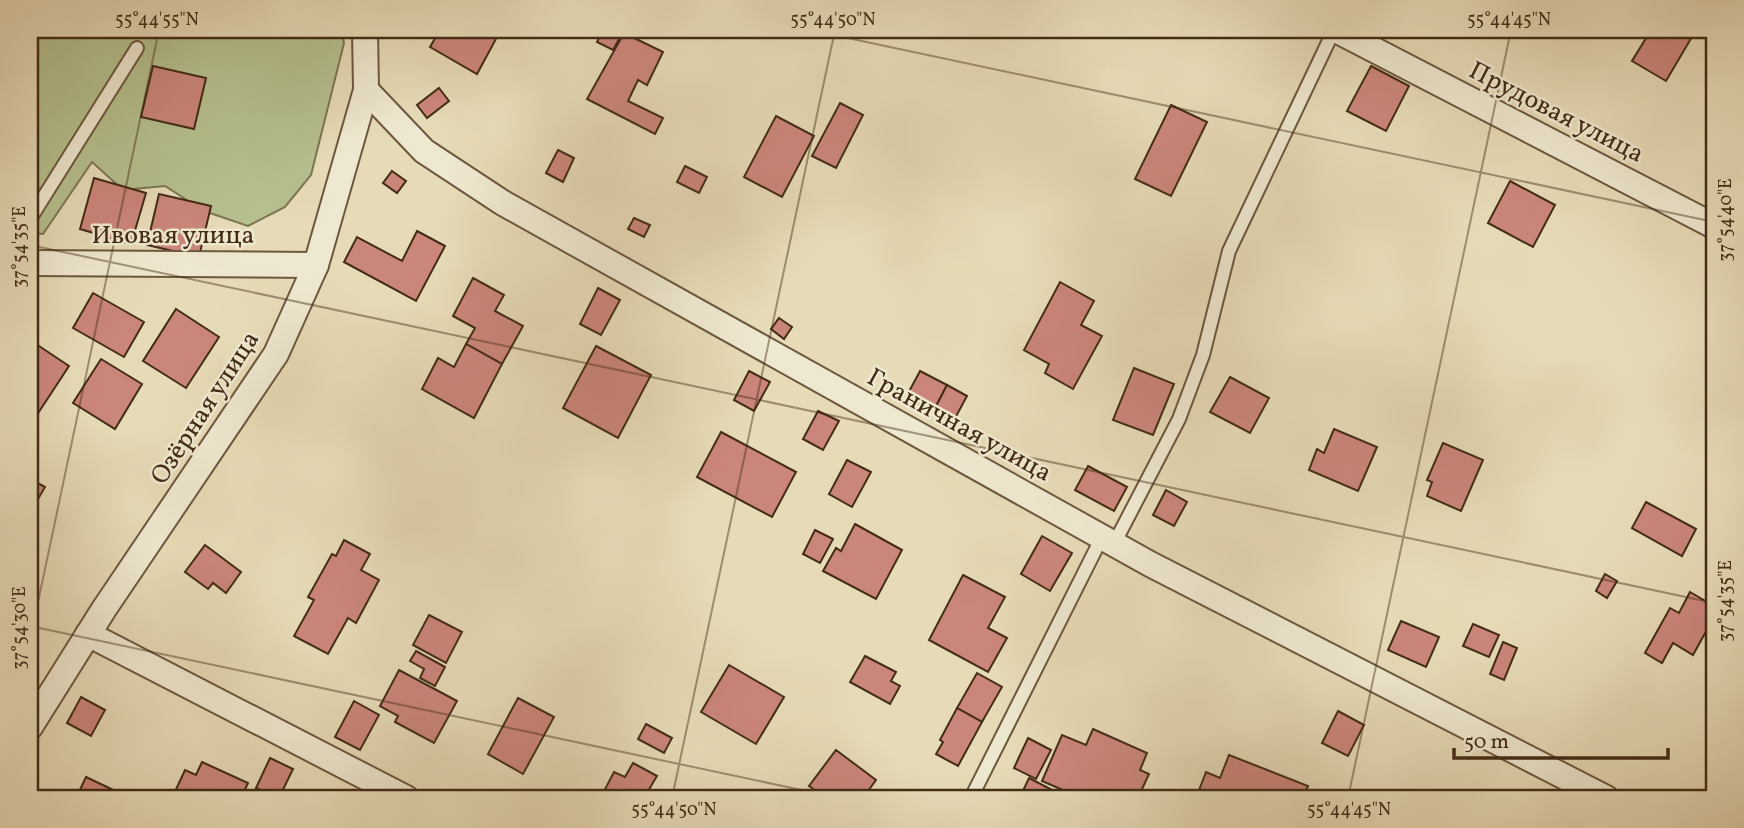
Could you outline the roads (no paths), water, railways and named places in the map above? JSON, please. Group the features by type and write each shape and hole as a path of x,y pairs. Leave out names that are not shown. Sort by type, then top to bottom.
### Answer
{"street":[{"path":"365,30 366,90"},
{"name":"Прудовая улица","path":"1335,30 1714,226"},
{"name":"Озёрная улица","path":"30,727 276,354 316,265 366,90"},
{"name":"Граничная улица","path":"366,90 424,151 503,203 1108,540 1606,798"},
{"name":"Ивовая улица","path":"30,263 316,265"},
{"path":"89,634 407,798"}],"lane":[{"path":"971,798 1108,540 1179,419 1203,355 1229,251 1335,30"},
{"path":"30,219 138,48"}]}
